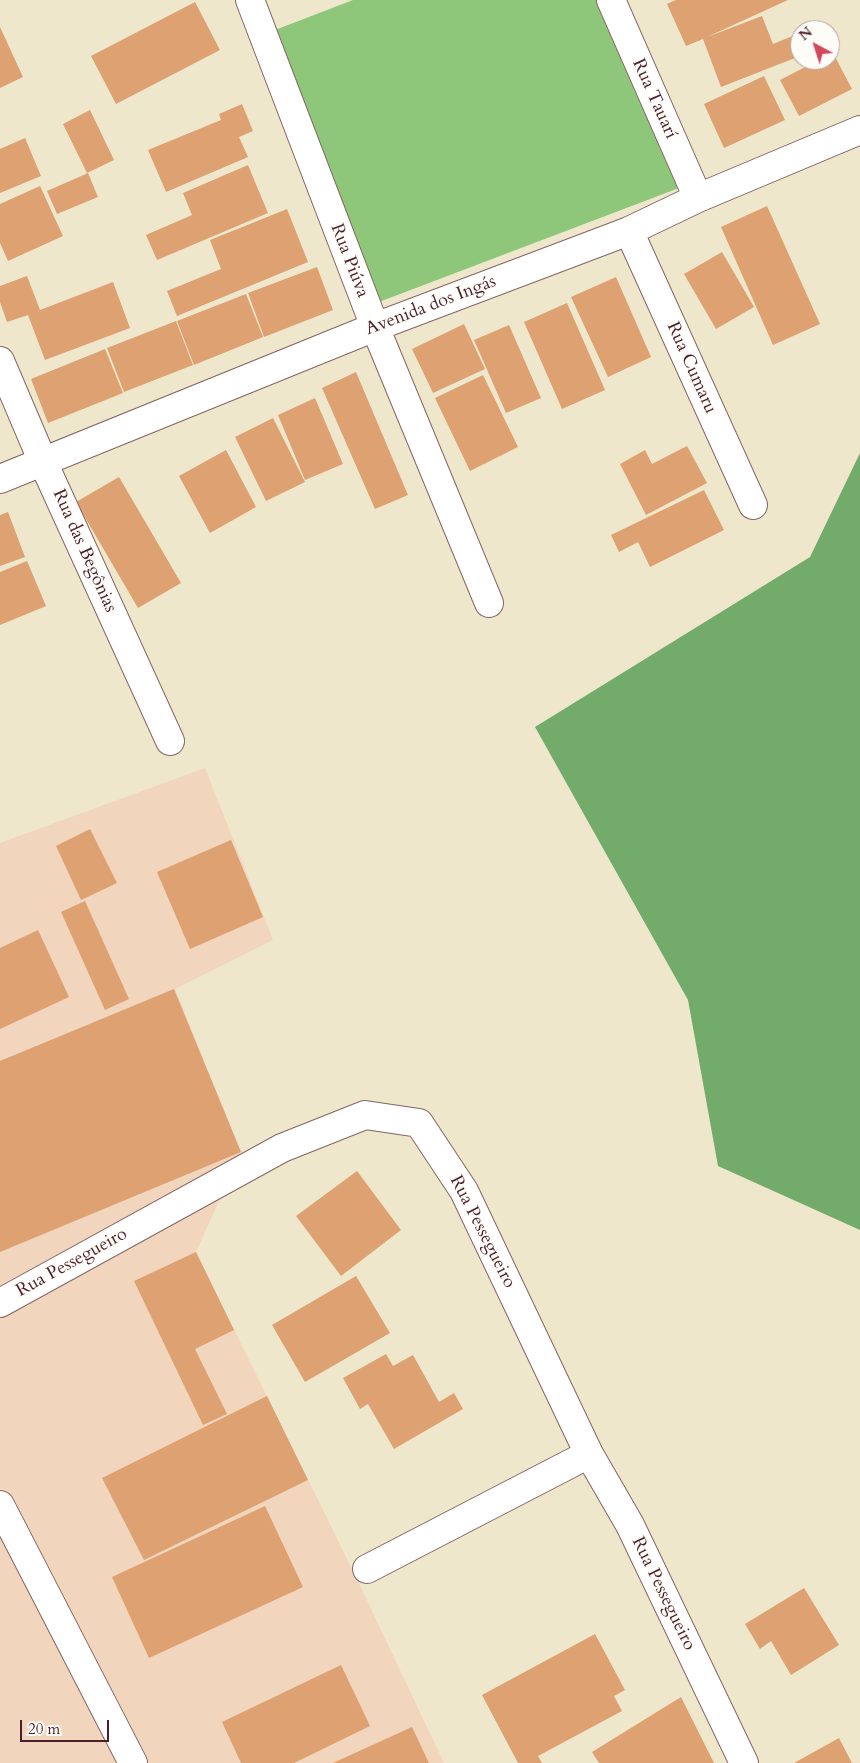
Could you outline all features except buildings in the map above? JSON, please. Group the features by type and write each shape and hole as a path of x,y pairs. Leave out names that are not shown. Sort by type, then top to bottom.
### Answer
{"street":[{"name":"Rua Tauarí","path":"611,0 698,198"},
{"name":"Rua Piúva","path":"257,2 375,327 489,604"},
{"name":"Avenida dos Ingás","path":"0,479 375,327 629,231 698,198 860,130"},
{"name":"Rua Cumaru","path":"629,231 753,505"},
{"name":"Rua das Begônias","path":"0,361 43,462 170,741"},
{"name":"Rua Pessegueiro","path":"0,1303 282,1148 365,1114 419,1123 464,1191 590,1454 630,1526 744,1763"},
{"path":"367,1569 590,1454"},
{"path":"0,1505 133,1763"}],"shaded area":[{"path":"205,768 273,940 175,989 241,1152 196,1252 355,1575 444,1763 0,1763 0,843"}],"green space":[{"path":"353,0 596,0 679,188 379,302 275,30"},
{"path":"860,453 860,1230 718,1166 688,1000 535,727 810,557"}]}
